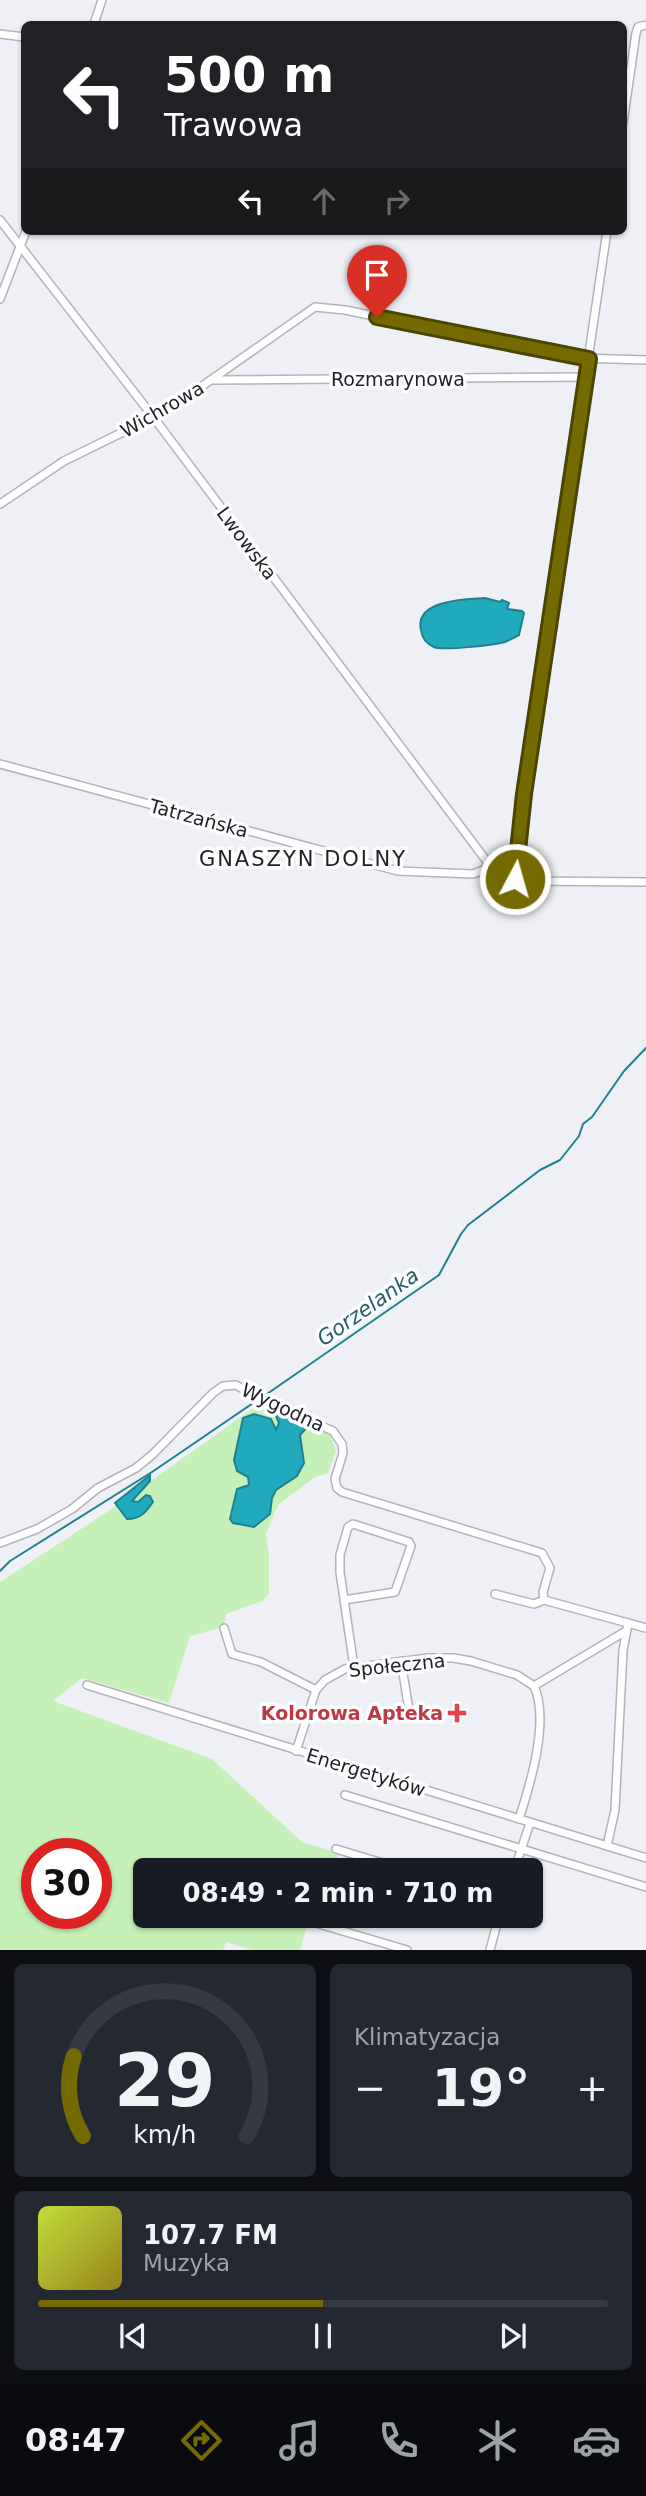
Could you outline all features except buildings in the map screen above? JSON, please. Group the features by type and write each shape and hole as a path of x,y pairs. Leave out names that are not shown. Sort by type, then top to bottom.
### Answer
{"street":[{"path":"95,21 102,0"},
{"path":"627,73 638,27 646,25"},
{"path":"0,34 21,37"},
{"name":"Lwowska","path":"0,220 154,418 491,867"},
{"path":"0,299 25,235"},
{"path":"515,879 524,794 606,235"},
{"name":"Wichrowa","path":"0,504 64,461 154,418 310,309 318,307 345,310 589,359"},
{"path":"589,359 646,360"},
{"name":"Rozmarynowa","path":"211,380 586,377"},
{"name":"Tatrzańska","path":"0,764 398,871 473,874 491,867"},
{"path":"491,867 500,875 515,879 646,882"},
{"name":"Wygodna","path":"0,1543 37,1529 72,1509 98,1488 135,1468 152,1455 213,1393 223,1386 236,1385 264,1401 333,1431 342,1444 343,1453 335,1479 337,1488 342,1492 537,1549 546,1558 550,1568 543,1592 544,1600"},
{"path":"344,1600 395,1592 411,1546 409,1542 350,1525 340,1555 344,1600 354,1667"},
{"path":"495,1594 534,1604 544,1600 627,1627 646,1628"},
{"path":"519,1819 537,1753 538,1703 534,1686 627,1627"},
{"path":"607,1846 615,1810 623,1650 627,1627"},
{"path":"224,1628 232,1654 261,1662 316,1690 296,1751"},
{"name":"Społeczna","path":"316,1690 334,1674 354,1667 439,1657 471,1661 517,1675 534,1686"},
{"path":"401,1661 409,1710 414,1713"},
{"name":"Energetyków","path":"87,1685 646,1858"},
{"path":"345,1795 646,1886"},
{"path":"519,1858 530,1823"},
{"path":"336,1849 366,1858"},
{"path":"332,1928 407,1950"},
{"path":"490,1950 496,1928"}],"green space":[{"path":"259,1404 329,1432 336,1451 328,1473 315,1477 278,1505 266,1534 269,1594 262,1601 226,1614 224,1627 190,1636 169,1703 82,1678 53,1701 212,1759 302,1842 339,1853 337,1858 133,1858 133,1928 306,1928 300,1950 252,1950 226,1942 223,1950 0,1950 0,1582 107,1512"}],"water":[{"path":"485,598 500,602 502,600 509,603 507,609 524,613 519,635 505,642 458,648 434,647 425,640 421,620 425,612 443,603"},
{"path":"279,1412 309,1425 300,1435 304,1463 297,1476 276,1490 270,1514 254,1527 233,1523 230,1519 237,1489 249,1485 248,1477 237,1471 234,1460 243,1418 254,1414 271,1419 276,1430 279,1423 276,1416"},
{"path":"150,1475 150,1481 132,1501 138,1502 146,1495 150,1496 153,1502 143,1514 127,1519 115,1503"}],"waterway":[{"name":"Gorzelanka","path":"264,1396 439,1275 468,1225 540,1170 560,1160 579,1136 583,1124 592,1117 624,1071 646,1048"},
{"name":"Gorzelanka","path":"0,1571 10,1561 152,1472 256,1401"}],"place":[{"name":"Kolorowa Apteka","path":"457,1713"}],"district":[{"name":"GNASZYN DOLNY","path":"303,859"}],"route":[{"path":"377,317 589,359 524,794 515,879"}]}
